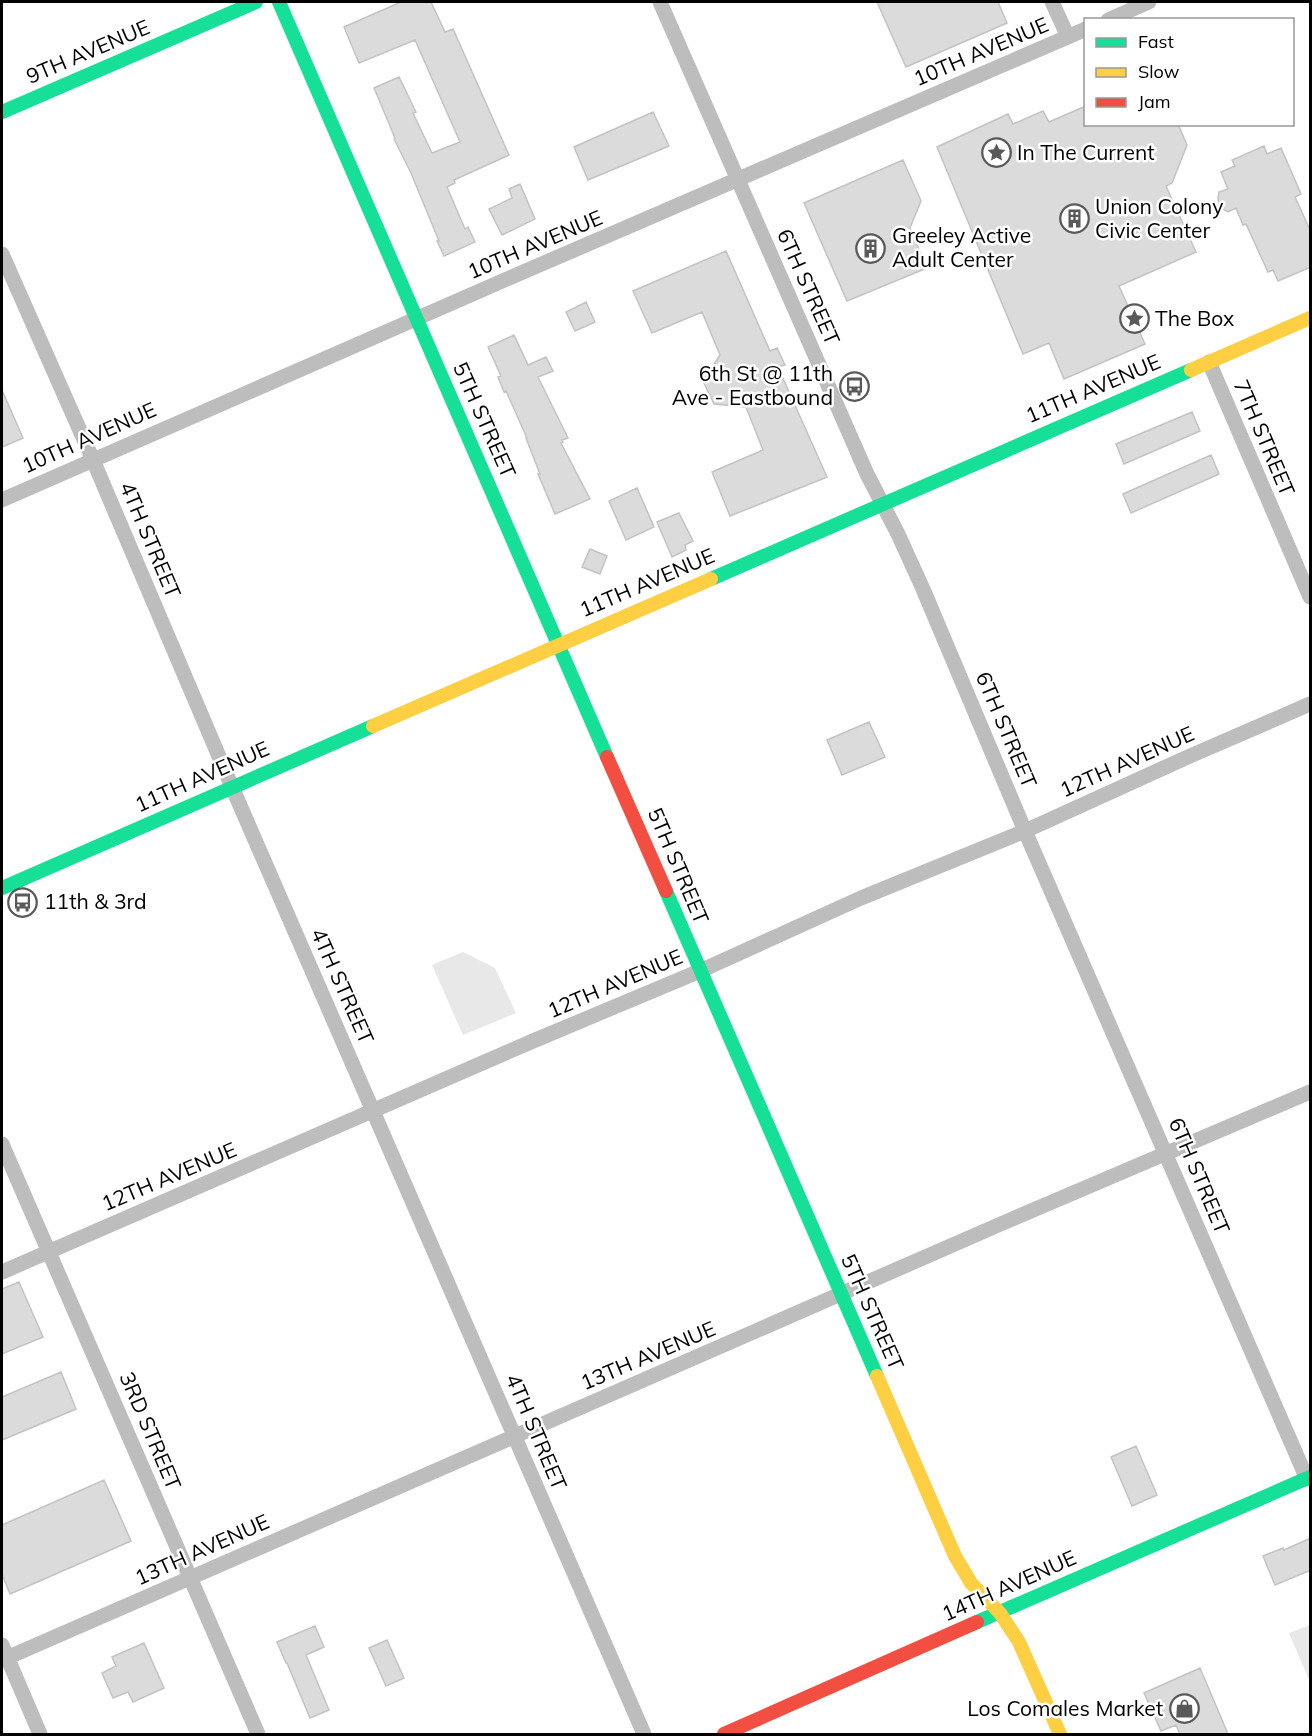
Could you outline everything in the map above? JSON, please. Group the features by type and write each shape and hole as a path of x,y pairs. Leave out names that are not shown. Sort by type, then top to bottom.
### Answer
{"main road":[{"name":"9TH AVENUE","path":"2,112 256,2"},
{"name":"5TH STREET","path":"279,2 956,1556 971,1582 1000,1613 1019,1642 1060,1734"},
{"name":"11TH AVENUE","path":"2,888 1311,318"},
{"name":"14TH AVENUE","path":"724,1734 1309,1478"}],"street":[{"name":"6TH STREET","path":"660,2 867,474 923,589 1025,831 1309,1478"},
{"path":"1052,2 1068,37"},
{"path":"1112,18 1149,2"},
{"name":"10TH AVENUE","path":"2,500 1084,30"},
{"name":"4TH STREET","path":"2,254 645,1734"},
{"name":"7TH STREET","path":"1209,362 1311,597"},
{"name":"12TH AVENUE","path":"2,1272 533,1041 700,971 861,898 1025,831 1190,756 1311,705"},
{"name":"13TH AVENUE","path":"3,1655 190,1577 1003,1223 1311,1092"},
{"name":"3RD STREET","path":"2,1144 258,1734"},
{"path":"3,1655 40,1734"}],"shaded area":[{"path":"463,952 495,968 516,1013 463,1035 432,965"},
{"path":"1310,1625 1310,1682 1289,1633"}],"building":[{"path":"401,2 431,2 445,32 453,29 509,155 454,180 455,183 447,187 465,229 468,227 475,242 444,256 374,88 399,77 432,153 460,142 415,40 359,63 344,27"},
{"path":"877,2 998,2 1007,23 906,67"},
{"name":"Union Colony Civic Center","path":"1084,107 1084,126 1179,126 1187,145 1172,183 1166,186 1196,252 1119,286 1145,344 1064,379 1049,343 1023,354 937,147 1008,114 1013,124 1043,111 1049,122"},
{"path":"653,112 669,146 588,180 574,147"},
{"path":"1264,146 1267,154 1281,148 1301,194 1295,197 1311,232 1311,267 1278,281 1273,270 1268,272 1236,208 1228,212 1219,205 1218,198 1219,192 1228,189 1221,172 1235,166 1232,160"},
{"name":"Greeley Active Adult Center","path":"903,160 921,201 910,228 927,268 847,301 804,203"},
{"path":"520,184 535,219 502,235 489,209 512,198 509,189"},
{"path":"726,251 770,351 777,348 785,365 778,367 827,477 730,516 712,472 763,450 746,407 714,404 703,381 720,355 702,312 652,333 633,291"},
{"path":"586,302 595,322 575,331 566,312"},
{"path":"514,335 528,365 546,357 553,371 538,377 568,438 562,440 561,443 590,499 555,514 538,474 540,474 527,438 506,391 504,392 498,377 501,376 488,347"},
{"path":"2,390 23,438 2,447"},
{"path":"1192,412 1200,431 1124,464 1116,444"},
{"path":"1211,455 1219,474 1131,513 1123,494"},
{"path":"637,488 654,527 626,540 609,501"},
{"path":"679,513 693,541 685,545 686,550 672,557 657,522"},
{"path":"590,549 607,556 600,574 582,567"},
{"path":"869,722 885,757 842,775 827,740"},
{"path":"19,1282 43,1337 2,1354 2,1289"},
{"path":"61,1372 76,1409 2,1440 2,1397"},
{"path":"1136,1446 1157,1495 1132,1506 1111,1457"},
{"path":"104,1480 131,1541 10,1594 2,1574 2,1525"},
{"path":"1311,1538 1311,1570 1275,1585 1263,1556"},
{"path":"315,1626 324,1647 306,1655 329,1710 310,1718 277,1642"},
{"path":"387,1640 404,1678 386,1686 369,1648"},
{"path":"144,1643 164,1688 133,1702 128,1692 113,1698 102,1673 116,1666 112,1657"},
{"name":"Los Comales Market","path":"1200,1668 1228,1734 1180,1734 1176,1725 1161,1731 1144,1693"}],"traffic: fast":[{"path":"2,112 256,2"},
{"path":"279,2 607,757"},
{"path":"711,579 1191,370"},
{"path":"2,888 373,726"},
{"path":"666,891 877,1376"},
{"path":"977,1622 1310,1477"}],"traffic: slow":[{"path":"1191,370 1310,318"},
{"path":"373,726 711,579"},
{"path":"877,1376 955,1556 971,1583 1000,1613 1019,1642 1060,1734"}],"traffic: jam":[{"path":"607,757 666,891"},
{"path":"724,1734 977,1622"}],"place":[{"name":"In The Current","path":"996,153"},
{"name":"Union Colony Civic Center","path":"1074,219"},
{"name":"Greeley Active Adult Center","path":"871,248"},
{"name":"The Box","path":"1134,319"},
{"name":"6th St @ 11th Ave - Eastbound","path":"854,386"},
{"name":"11th & 3rd","path":"23,902"},
{"name":"Los Comales Market","path":"1184,1709"}]}
